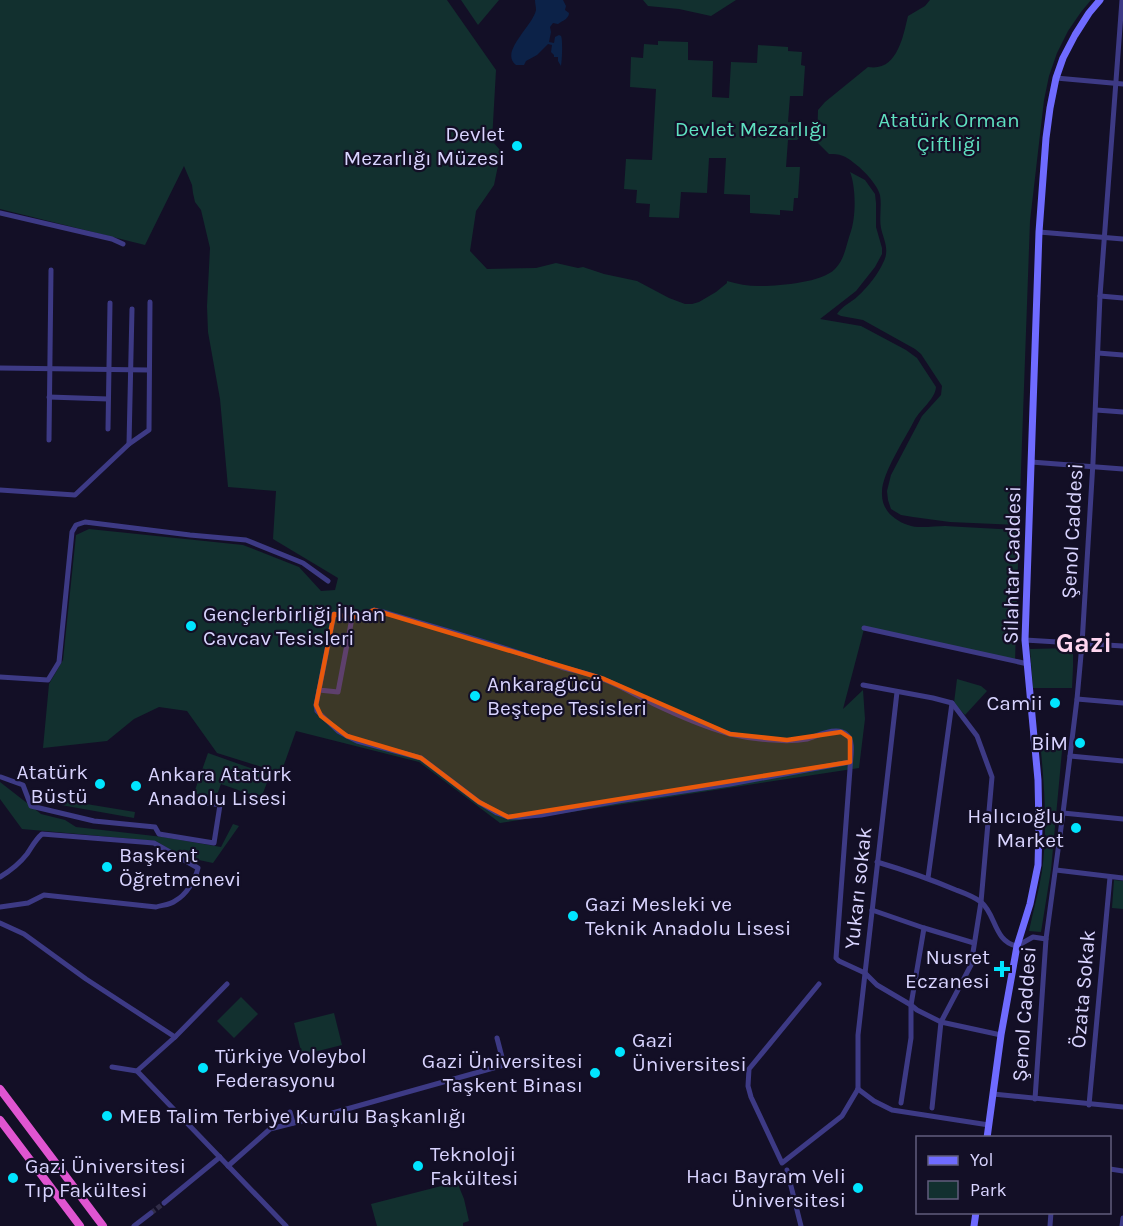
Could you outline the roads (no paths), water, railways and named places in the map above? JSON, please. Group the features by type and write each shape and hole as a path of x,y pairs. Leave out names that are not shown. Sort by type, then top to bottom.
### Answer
{"highway":[{"path":"0,1089 103,1226"},
{"path":"0,1120 80,1226"}],"main road":[{"name":"Silahtar Caddesi","path":"987,1136 1001,1035 1017,946 1030,904 1038,865 1038,780 1025,640 1039,232 1046,138 1056,78 1063,58 1075,34 1100,0"}],"street":[{"name":"Şenol Caddesi","path":"1035,1099 1046,939 1064,813 1082,644 1093,468 1100,296 1120,84 1122,0"},
{"path":"1056,78 1120,84"},
{"path":"0,213 111,239 123,244"},
{"path":"1039,232 1123,239"},
{"path":"49,440 51,270"},
{"path":"1100,296 1123,297"},
{"path":"0,490 75,495 129,444 148,430 150,302"},
{"path":"108,429 110,303"},
{"path":"129,444 132,309"},
{"path":"1098,353 1123,355"},
{"path":"0,368 149,370"},
{"path":"49,398 108,399"},
{"path":"1095,410 1123,412"},
{"path":"1031,462 1123,469"},
{"path":"0,677 48,680 58,662 72,532 76,525 85,522 246,540 303,564 328,581"},
{"path":"850,762 541,815 508,816 497,813 479,802 421,758 357,741 338,731 317,711 316,705 334,614 352,618 374,610 604,679 654,704 730,734 787,740 829,733 846,734 850,738 850,762 836,958 865,973 877,985 941,1022 1001,1035"},
{"path":"319,690 338,692 352,618"},
{"path":"864,628 1028,664"},
{"path":"1025,640 1123,646"},
{"path":"863,685 952,703 977,736 992,777 981,902 974,943 970,965 941,1022 932,1108"},
{"name":"Yukarı sokak","path":"858,1089 858,1035 897,692"},
{"path":"1077,699 1123,703"},
{"path":"928,878 952,703"},
{"path":"1070,756 1123,761"},
{"path":"1,777 23,785 31,806 94,821 156,827 159,834 214,843 220,805 188,800"},
{"path":"1064,813 1123,819"},
{"path":"0,877 27,855 36,838 42,834 154,843 198,868 185,894 174,903 156,907 44,895 28,903 0,907"},
{"path":"877,862 928,878 976,898 985,905 1006,942 1017,946 1033,937 1046,939"},
{"path":"1056,870 1123,878"},
{"name":"Özata Sokak","path":"1089,1105 1110,877"},
{"path":"872,910 974,943"},
{"path":"0,923 24,934 86,979 176,1037"},
{"path":"902,1103 912,1038 911,1005 924,928"},
{"path":"137,1071 176,1037 227,984"},
{"path":"819,984 749,1069 748,1086 751,1097 783,1163 842,1116 858,1089 874,1101 892,1110 989,1125"},
{"path":"228,1166 270,1129 504,1065 497,1038"},
{"path":"112,1067 137,1071 286,1226"},
{"path":"993,1094 1123,1107"},
{"path":"290,1112 293,1123"},
{"path":"164,1203 220,1157"},
{"path":"787,1170 801,1224"},
{"path":"134,1226 151,1213"},
{"path":"1122,1226 1123,1218"}],"water":[{"path":"535,0 563,0 565,10 569,13 565,20 558,24 553,23 550,27 549,42 554,43 555,37 561,36 561,66 558,57 554,57 551,52 552,45 548,44 524,65 516,65 512,60 514,46 534,16"}],"tunnel":[{"path":"151,1213 164,1203"}],"place":[{"name":"Devlet Mezarlığı Müzesi","path":"517,146"},
{"name":"Gençlerbirliği İlhan Cavcav Tesisleri","path":"191,626"},
{"name":"Ankaragücü Beştepe Tesisleri","path":"475,696"},
{"name":"Camii","path":"1055,703"},
{"name":"BİM","path":"1080,743"},
{"name":"Atatürk Büstü","path":"100,784"},
{"name":"Ankara Atatürk Anadolu Lisesi","path":"136,786"},
{"name":"Halıcıoğlu Market","path":"1076,828"},
{"name":"Başkent Öğretmenevi","path":"107,867"},
{"name":"Gazi Mesleki ve Teknik Anadolu Lisesi","path":"573,916"},
{"name":"Nusret Eczanesi","path":"1002,969"},
{"name":"Gazi Üniversitesi","path":"620,1052"},
{"name":"Türkiye Voleybol Federasyonu","path":"203,1068"},
{"name":"Gazi Üniversitesi Taşkent Binası","path":"595,1073"},
{"name":"MEB Talim Terbiye Kurulu Başkanlığı","path":"107,1116"},
{"name":"Teknoloji Fakültesi","path":"418,1166"},
{"name":"Gazi Üniversitesi Tıp Fakültesi","path":"13,1178"},
{"name":"Hacı Bayram Veli Üniversitesi","path":"858,1188"}],"district":[{"name":"Gazi","path":"1084,643"}],"park label":[{"name":"Devlet Mezarlığı","path":"751,129"},
{"name":"Atatürk Orman Çiftliği","path":"949,132"}]}
